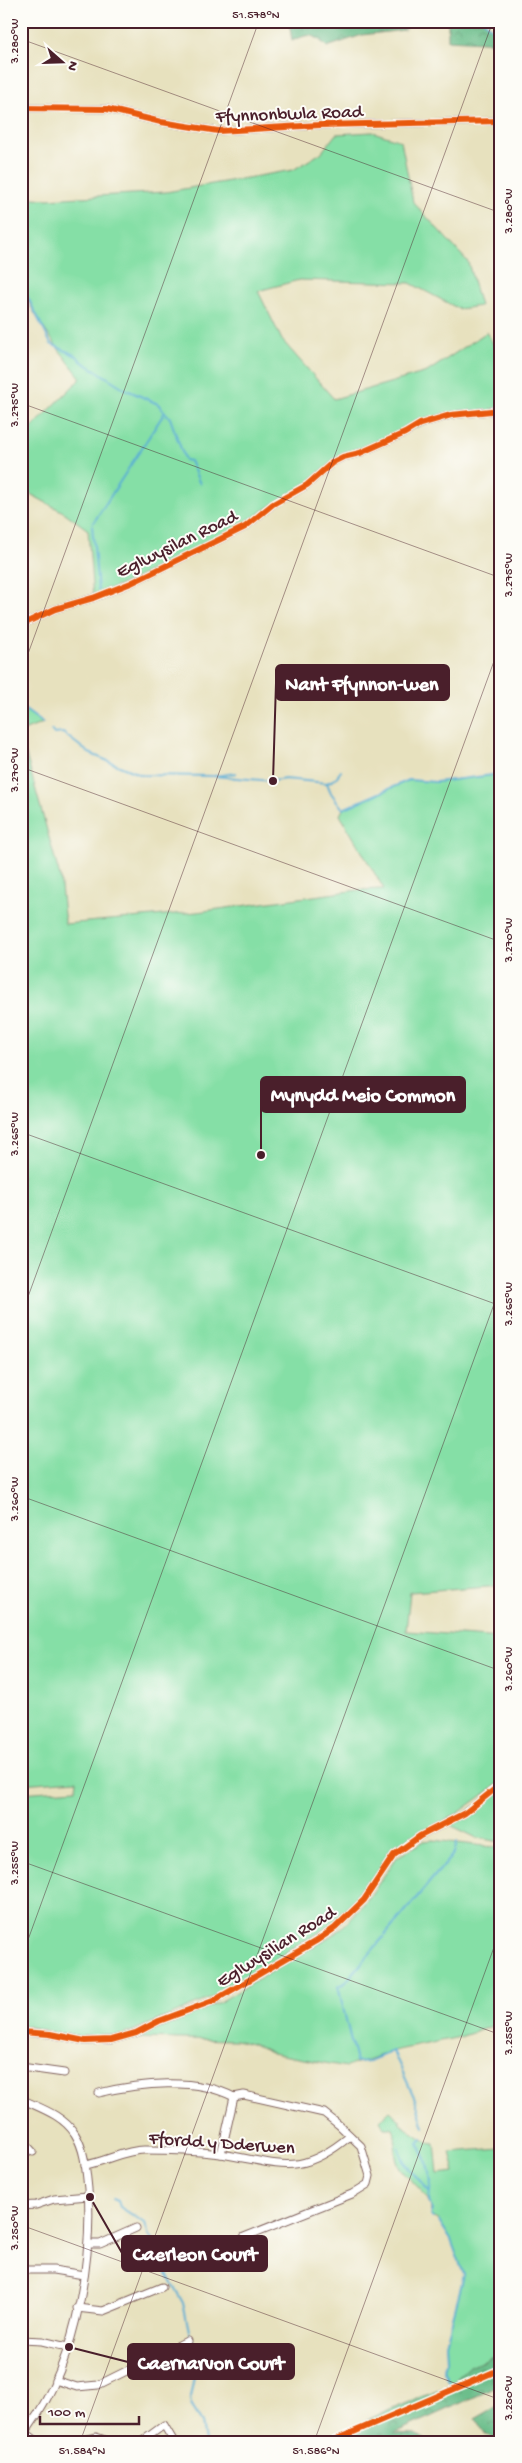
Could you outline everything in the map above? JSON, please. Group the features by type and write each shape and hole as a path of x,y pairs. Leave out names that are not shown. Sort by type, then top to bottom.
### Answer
{"street":[{"name":"Ffynnonbwla Road","path":"21,108 107,109 162,122 218,131 320,125 501,121"},
{"name":"Eglwysilan Road","path":"21,626 55,609 93,598 131,583 245,526 273,504 307,486 333,462 343,457 360,453 405,433 420,424 451,415 501,410"},
{"name":"Eglwysilian Road","path":"21,2032 50,2034 85,2041 111,2040 136,2033 159,2021 213,2001 316,1942 335,1928 364,1900 394,1855 420,1836 464,1813 501,1784"},
{"path":"21,2066 64,2073"},
{"path":"99,2092 125,2086 173,2085 221,2090 234,2097 240,2095 252,2096 324,2113 361,2146 370,2176 368,2184 352,2194 244,2237"},
{"path":"221,2154 234,2097"},
{"path":"21,2100 50,2112 67,2124 80,2145 85,2165 88,2196 88,2244 84,2275 67,2347 42,2408 23,2435 38,2442"},
{"name":"Ffordd y Dderwen","path":"85,2165 106,2161 137,2150 221,2154 276,2165 301,2164 321,2156 350,2136"},
{"path":"21,2140 32,2152"},
{"path":"21,2206 36,2205 54,2199 88,2196"},
{"path":"88,2244 100,2244 136,2228"},
{"path":"21,2270 53,2270 84,2275"},
{"path":"77,2308 103,2311 162,2287"},
{"path":"21,2340 42,2341 67,2347"},
{"path":"55,2380 77,2387 98,2385 187,2341"},
{"path":"140,2442 164,2425 174,2442"},
{"path":"75,2442 96,2437 111,2442"}],"green space":[{"path":"289,21 416,21 404,30 362,35 327,47 311,36 292,41"},
{"path":"448,21 484,21 501,39 501,43 448,40"},
{"path":"373,132 401,141 413,202 468,262 480,306 459,309 410,283 299,280 258,291 282,340 334,399 427,372 487,332 501,359 501,409 431,421 333,462 307,485 263,511 245,527 93,598 88,530 65,513 21,489 21,439 81,378 45,330 29,303 24,290 21,279 20,259 21,197 47,199 166,192 293,170 321,153 336,134"},
{"path":"21,707 43,723 21,732"},
{"path":"21,737 60,877 65,924 197,912 358,890 384,889 340,815 343,809 409,780 436,782 501,774 501,1585 410,1592 406,1631 501,1638 501,1782 457,1814 407,1842 388,1858 363,1896 338,1921 216,1996 123,2035 75,2037 21,2025 21,1793 76,1789 77,1780 21,1784 23,1749 21,1748"},
{"path":"501,1787 501,1842 477,1838 450,1824"},
{"path":"433,1840 501,1848 501,2023 460,2037 393,2051 346,2067 272,2053 255,2045 236,2040 132,2038 220,2002 337,1932 354,1916 370,1896 397,1857 424,1841"},
{"path":"390,2111 400,2120 400,2124 427,2142 435,2143 438,2174 455,2172 450,2152 501,2148 501,2353 470,2366 450,2385 443,2369 447,2362 446,2343 464,2275 451,2240 439,2221 430,2216 429,2202 399,2166 396,2157 393,2128 385,2128 380,2120"},
{"path":"501,2353 501,2383 490,2390 394,2433 414,2434 433,2442 311,2442 339,2434 390,2409 442,2389 456,2380 470,2366"},
{"path":"501,2404 500,2440 484,2433 475,2419"}],"waterway":[{"path":"484,21 501,39"},
{"path":"21,284 51,344 77,356 81,361 127,390 158,404 170,418 185,460 190,461 200,484"},
{"path":"98,590 92,525 165,412"},
{"path":"21,707 43,723"},
{"path":"51,730 54,734 63,733 89,753 141,775 213,776 273,781 285,779 327,783 331,793 343,809 409,780 436,782 501,774"},
{"path":"327,783 335,779 341,771"},
{"path":"214,776 236,773"},
{"path":"424,2127 415,2099 393,2051 369,2061 356,2062 338,1986 345,1983 454,1853 457,1842"},
{"path":"422,2139 418,2143 426,2159 431,2181 429,2200 432,2210 430,2216 433,2218"},
{"path":"399,2148 406,2165 429,2191"},
{"path":"113,2199 118,2201 120,2207 145,2223 149,2236 156,2243 154,2247 158,2253 158,2258 183,2303 189,2331 195,2347 197,2362 190,2397 191,2405 202,2422 205,2442"},
{"path":"439,2221 451,2240 464,2275 446,2343 447,2362 443,2369 451,2387"}],"cycle path":[{"path":"21,108 107,109 161,122 218,131 320,125 501,121"},
{"path":"21,625 55,609 93,598 131,583 245,527 273,504 307,485 333,462 343,457 360,453 405,433 420,424 451,415 501,410"},
{"path":"21,2032 50,2034 85,2041 111,2040 136,2033 159,2021 213,2001 335,1928 364,1900 394,1855 420,1836 465,1813 501,1784"},
{"path":"330,2442 501,2369"}],"place":[{"name":"Nant Ffynnon-wen","path":"273,781"},
{"name":"Mynydd Meio Common","path":"261,1155"},
{"name":"Caerleon Court","path":"90,2197"},
{"name":"Caernarvon Court","path":"69,2347"}]}
